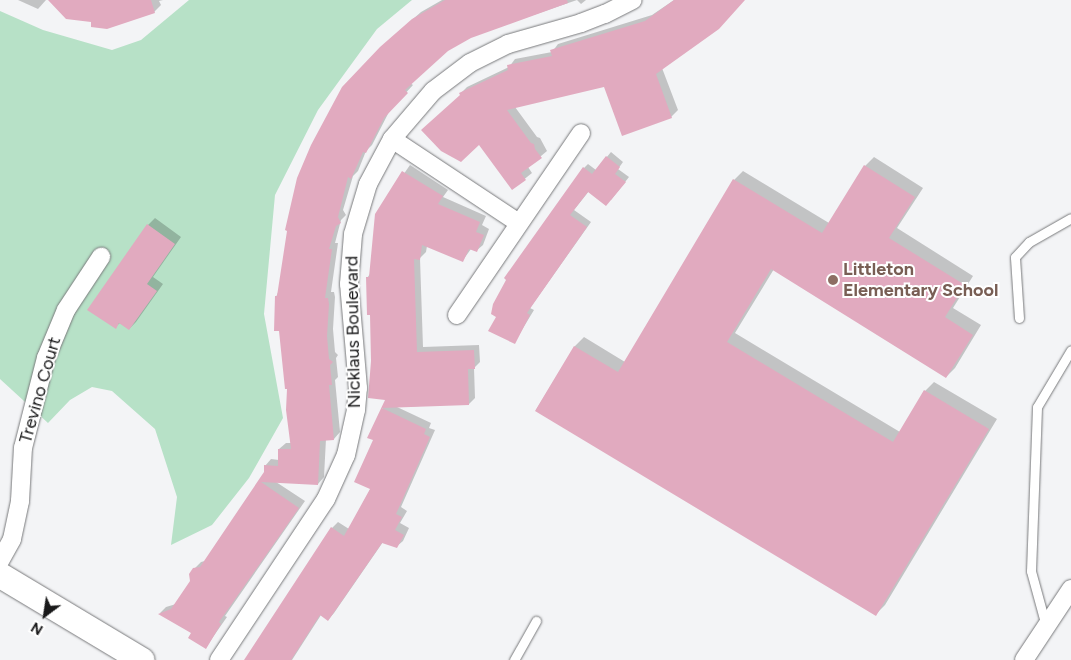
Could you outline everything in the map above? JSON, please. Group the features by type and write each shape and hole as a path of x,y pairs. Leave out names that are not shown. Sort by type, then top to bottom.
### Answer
{"street":[{"name":"Nicklaus Boulevard","path":"219,660 326,499 346,455 356,410 358,388 349,284 353,234 368,184 392,139 433,90 470,64 508,44 605,14 633,0"},
{"path":"457,315 581,133"},
{"path":"392,139 519,223"},
{"name":"Trevino Court","path":"0,561 12,539 20,501 23,448 46,358 66,310 101,257"},
{"path":"0,575 142,660"},
{"path":"1024,660 1071,589"}],"lane":[{"path":"1019,318 1015,257 1029,242 1071,218"},
{"path":"1046,626 1031,571 1037,407 1071,350"},
{"path":"514,660 536,621"}],"green space":[{"path":"189,0 412,0 377,29 318,110 275,195 264,314 283,418 249,478 212,525 171,545 177,497 155,429 112,391 92,387 70,400 48,423 0,379 0,11 43,30 112,50 141,40"}],"building":[{"path":"48,0 151,0 155,13 107,29 91,27 91,22 66,19"},
{"path":"445,0 567,0 568,3 471,38 448,51 405,90 408,93 384,118 366,153 363,152 351,179 348,177 338,217 341,223 336,226 329,249 332,249 325,298 328,298 329,304 327,336 329,359 333,362 330,365 332,385 329,385 334,440 320,441 318,485 261,482 299,508 219,622 221,624 206,649 188,638 191,633 158,614 171,609 190,581 189,574 193,568 200,567 264,472 264,465 278,466 278,449 291,449 286,410 287,389 285,389 279,331 274,331 275,296 277,296 287,231 285,230 297,178 311,145 342,87 380,47 412,19"},
{"path":"674,0 745,0 719,29 656,74 672,118 622,136 604,87 507,110 531,143 534,144 535,149 542,158 521,173 526,180 512,190 479,145 461,162 441,151 421,130 460,95 459,93 508,70 507,65 552,56 550,50 645,21"},
{"path":"606,156 620,167 615,174 626,182 606,206 588,192 570,215 587,227 527,313 530,315 515,344 488,331 496,317 491,314 493,304 506,280 504,278 583,167 592,174"},
{"path":"864,165 915,197 889,238 965,285 945,317 973,335 946,378 771,269 727,342 893,442 924,390 989,429 876,616 535,411 574,346 618,372 733,179 822,233"},
{"path":"402,171 443,196 438,204 480,222 476,232 484,235 477,252 469,249 463,262 422,245 420,260 414,259 417,352 474,350 475,369 468,369 469,405 382,408 426,429 424,434 430,437 396,514 402,517 395,530 404,535 397,548 382,543 328,621 320,615 291,660 244,660 331,527 344,536 370,489 354,482 373,440 367,438 385,400 368,398 371,361 370,315 367,315 366,277 369,277 375,214"},
{"path":"147,224 175,244 147,284 157,291 129,330 119,323 116,329 87,310"}],"place":[{"name":"Littleton Elementary School","path":"833,280"}]}
